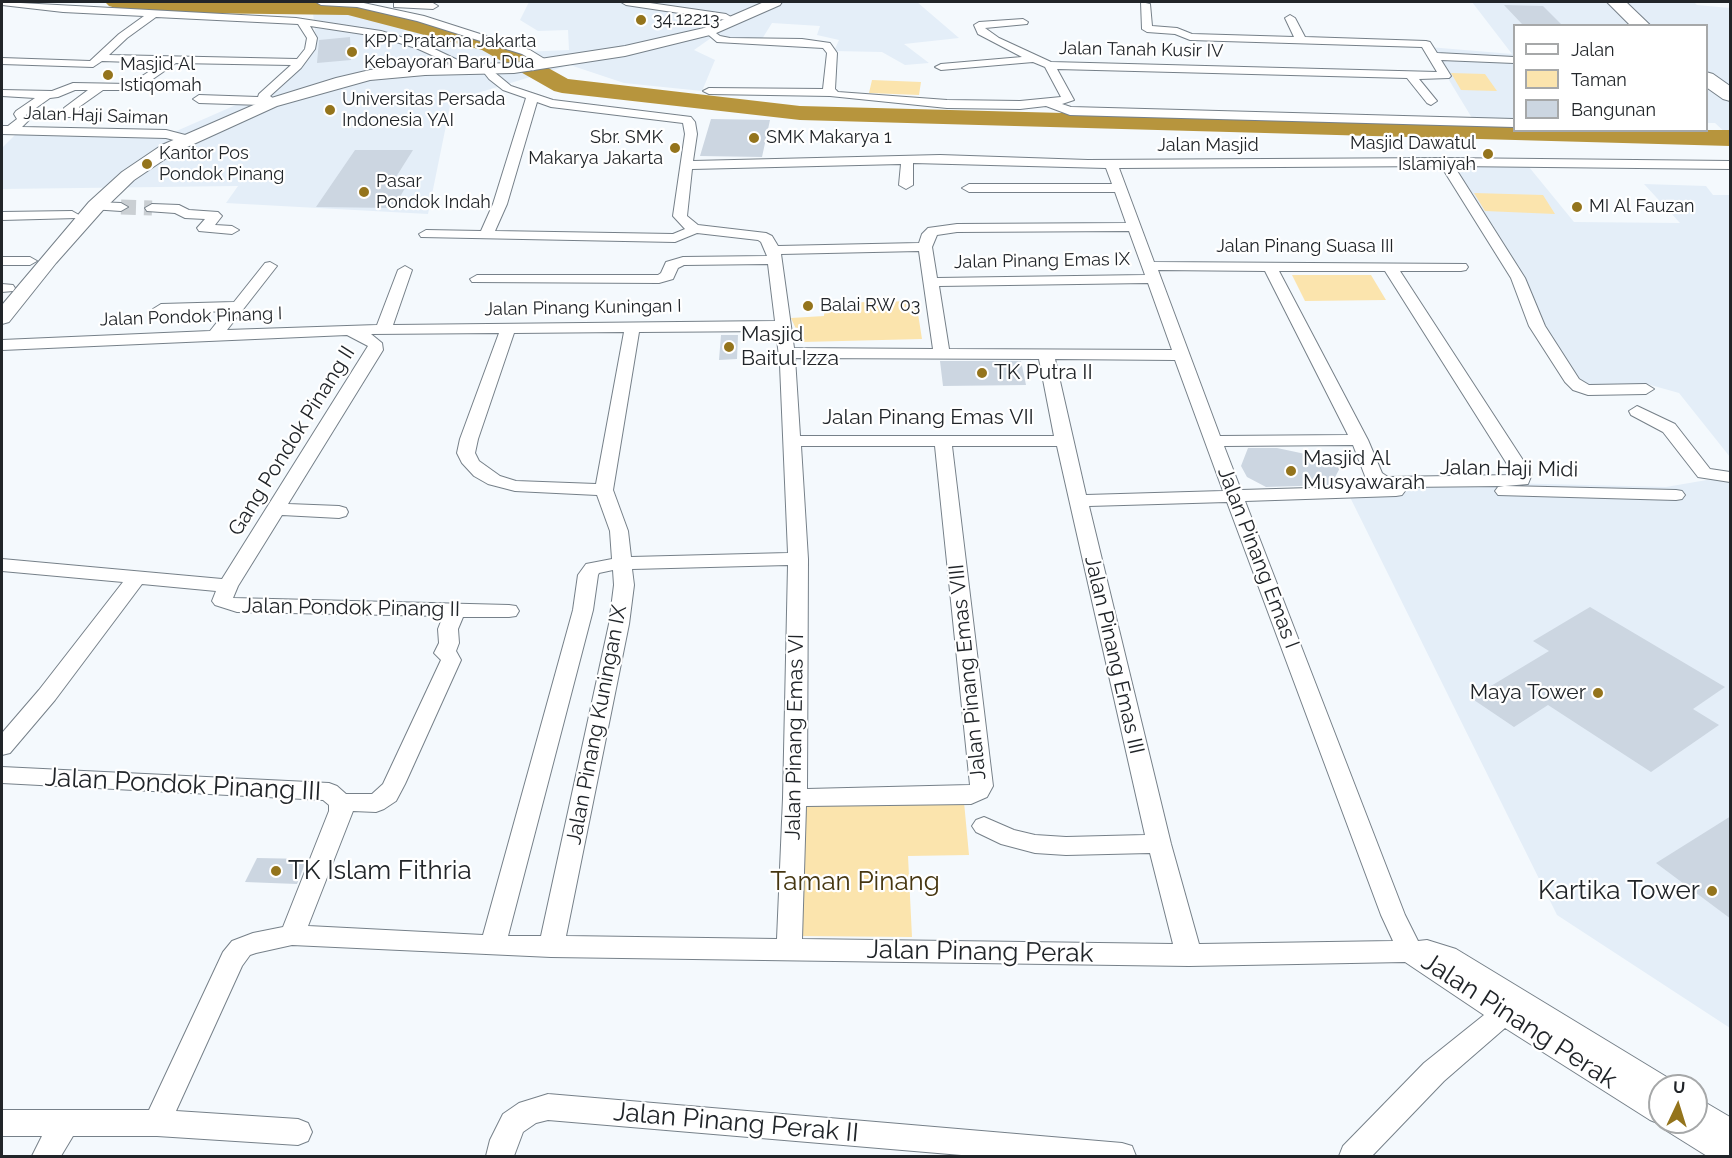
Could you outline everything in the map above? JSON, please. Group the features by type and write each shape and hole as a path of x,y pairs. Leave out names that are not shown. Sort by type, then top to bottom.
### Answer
{"highway":[{"path":"1616,2 1640,24"},
{"path":"1708,79 1731,95"},
{"path":"1708,102 1731,116"}],"main road":[{"path":"526,63 664,37 726,17 762,2"},
{"path":"4,290 72,215 115,175 141,157 271,103 342,81 400,72 526,63 625,51 709,31 775,2"},
{"path":"2,318 49,259 96,206 128,176 185,138 265,100 336,76 397,68 460,64 489,66"}],"street":[{"path":"3,2 63,9 302,22 377,33 420,46 460,64"},
{"path":"321,2 357,3 420,18 489,39 526,63"},
{"path":"626,2 726,17"},
{"path":"384,9 401,5 435,4"},
{"path":"420,18 435,4"},
{"name":"Jalan Tanah Kusir IV","path":"1049,65 1445,76 1424,44 1187,36 1177,32 1147,29 1144,4"},
{"path":"2,61 90,65 132,29 155,13"},
{"path":"1290,18 1301,40"},
{"path":"199,99 265,100 263,96 300,62 310,49 312,38 302,22"},
{"path":"1023,22 979,25 985,35 1049,65"},
{"path":"709,31 717,39 730,41 802,42 826,45 832,53 829,87 831,93"},
{"name":"Jalan Tanah Kusir IV","path":"1434,56 1510,60"},
{"path":"100,58 300,62"},
{"path":"941,67 1035,59"},
{"path":"2,93 47,95 60,94 70,87 131,88 173,60"},
{"name":"Jalan Tanah Kusir IV","path":"1049,65 1069,99"},
{"path":"489,66 494,77 507,88 532,98 582,108 687,120 690,134 680,216 685,223 695,229 760,236 767,239 774,255"},
{"path":"1411,76 1431,101"},
{"path":"69,114 75,109 70,108 100,87"},
{"path":"709,91 831,93 946,105 1049,103 1069,99 1176,101"},
{"path":"6,130 23,120 20,114 47,95"},
{"path":"486,235 500,204 532,98"},
{"path":"1049,103 1070,111 1513,123"},
{"name":"Jalan Haji Saiman","path":"6,130 166,134 185,138"},
{"name":"Jalan Masjid","path":"686,165 940,159 1111,164 1445,162 1731,165"},
{"path":"906,185 907,161"},
{"path":"1445,162 1518,278 1536,326 1573,381 1579,387 1588,390 1646,389"},
{"name":"Jalan Pinang Emas I","path":"1111,164 1393,915 1410,950"},
{"path":"969,188 1119,188"},
{"path":"96,206 121,207"},
{"path":"152,208 179,209 187,214 213,215 215,216 204,228 232,230"},
{"path":"2,216 72,215"},
{"path":"942,354 925,247 928,234 933,231 957,228 1134,227"},
{"path":"426,234 675,238 695,229"},
{"path":"477,279 659,279 668,276 671,265 683,261 925,247"},
{"name":"Jalan Pinang Emas VI","path":"774,255 784,326 793,441 798,559 795,798 789,921 790,950"},
{"path":"2,261 30,261"},
{"path":"215,335 270,266"},
{"path":"1270,267 1359,440 1374,476 1385,482 1522,480 1523,474 1390,267"},
{"name":"Jalan Pinang Suasa III","path":"1151,273 1270,267 1461,267"},
{"path":"367,330 405,270"},
{"name":"Jalan Pinang Emas IX","path":"932,282 1151,273"},
{"path":"161,309 238,306"},
{"name":"Jalan Pinang Kuningan I","path":"367,330 784,326"},
{"name":"Jalan Pinang Kuningan IX","path":"551,946 620,624 624,585 619,564 619,531 604,490 632,328"},
{"path":"508,329 469,439 466,453 471,463 480,472 494,480 515,486 604,490"},
{"name":"Jalan Pondok Pinang I","path":"2,345 367,330"},
{"name":"Gang Pondok Pinang II","path":"228,586 375,351 376,346 365,336 367,330"},
{"path":"786,353 1181,355"},
{"name":"Jalan Pinang Emas III","path":"1046,354 1064,441 1159,844 1189,955"},
{"path":"1637,411 1669,428 1704,473 1731,477"},
{"name":"Jalan Pinang Emas VIII","path":"795,798 971,795 979,791 982,786 943,440"},
{"path":"1214,441 1359,440"},
{"name":"Jalan Pinang Emas VII","path":"793,441 1064,441"},
{"name":"Jalan Haji Midi","path":"1078,501 1385,491 1676,495"},
{"path":"276,509 339,512"},
{"path":"157,1123 232,960 241,948 253,943 292,935 493,946 583,610 586,580 593,568 619,564 798,559"},
{"name":"Jalan Pondok Pinang II","path":"2,565 228,586 222,601 230,605 509,611"},
{"path":"2,747 47,695 138,576"},
{"path":"340,802 376,803 388,795 451,660 451,657 444,653 449,643 448,629 455,610"},
{"name":"Jalan Pondok Pinang III","path":"2,775 329,792 340,802 341,811 292,935"},
{"path":"984,826 1009,838 1035,844 1066,846 1159,844"},
{"name":"Jalan Pinang Perak","path":"493,946 1189,955 1410,950 1417,957 1648,1081"},
{"path":"1353,1156 1434,1072 1490,1028 1509,1005"},
{"name":"Jalan Pinang Perak","path":"1509,1005 1648,1103"},
{"name":"Jalan Pinang Perak II","path":"500,1156 504,1140 513,1123 529,1112 548,1107 1122,1156"},
{"path":"1708,1118 1731,1132"},
{"path":"2,1123 157,1123 298,1132"},
{"path":"46,1156 65,1124"},
{"path":"1697,1134 1731,1155"}],"shaded area":[{"path":"529,2 917,2 959,38 904,44 929,63 905,65 882,52 834,51 839,40 817,35 820,26 772,23 762,39 711,38 694,50 715,60 702,91 624,83 570,65 451,101 428,214 226,203 238,186 2,189 2,148 21,129 172,133 279,86 316,40 313,13 368,6 523,52 569,50 568,30 538,31 520,20"},
{"path":"1472,2 1694,2 1697,5 1730,8 1730,137 1715,123 1708,123 1708,24 1513,24 1513,119 1472,118 1429,47 1512,54"},
{"path":"1444,164 1529,167 1574,222 1680,223 1644,184 1706,186 1713,195 1730,195 1730,457 1679,393 1647,384 1577,384"},
{"path":"1730,476 1730,1028 1557,915 1341,479 1666,487"}],"green space":[{"path":"1451,73 1485,74 1497,91 1461,90"},
{"path":"872,80 921,82 919,95 869,93"},
{"path":"1474,193 1543,195 1555,214 1485,211"},
{"path":"1292,275 1371,275 1386,300 1305,301"},
{"path":"916,301 922,339 802,342 791,318 824,316 825,303"},
{"name":"Taman Pinang","path":"964,802 969,855 908,856 912,937 798,936 803,804"}],"building":[{"path":"1504,5 1543,6 1561,24 1522,24"},
{"path":"350,37 351,60 317,63 319,40"},
{"name":"SMK Makarya 1","path":"711,119 770,120 762,157 700,156"},
{"name":"Pasar Pondok Indah","path":"355,150 413,150 396,177 411,177 394,208 316,207"},
{"name":"Masjid Baitul Izza","path":"721,335 738,335 737,359 719,360"},
{"name":"TK Putra II","path":"940,361 1021,361 1026,385 943,386"},
{"name":"Masjid Al Musyawarah","path":"1248,448 1277,448 1343,462 1331,485 1266,487 1247,477 1241,466"},
{"name":"Maya Tower","path":"1590,607 1725,687 1693,709 1719,725 1651,772 1548,705 1514,727 1471,698 1549,651 1533,641"},
{"name":"Kartika Tower","path":"1731,816 1731,919 1656,863"},
{"name":"TK Islam Fithria","path":"257,858 307,859 297,884 245,882"}],"waterway":[{"path":"116,2 195,7 348,9 490,45 562,86 800,113 1730,138"}],"tunnel":[{"path":"121,207 152,208"}],"place":[{"name":"34.12213","path":"641,20"},
{"name":"KPP Pratama Jakarta Kebayoran Baru Dua","path":"352,52"},
{"name":"Masjid Al Istiqomah","path":"108,75"},
{"name":"Universitas Persada Indonesia YAI","path":"330,110"},
{"name":"SMK Makarya 1","path":"754,138"},
{"name":"Sbr. SMK Makarya Jakarta","path":"675,148"},
{"name":"Masjid Dawatul Islamiyah","path":"1488,154"},
{"name":"Kantor Pos Pondok Pinang","path":"147,164"},
{"name":"Pasar Pondok Indah","path":"364,192"},
{"name":"MI Al Fauzan","path":"1577,207"},
{"name":"Balai RW 03","path":"808,306"},
{"name":"Masjid Baitul Izza","path":"729,347"},
{"name":"TK Putra II","path":"982,373"},
{"name":"Masjid Al Musyawarah","path":"1291,471"},
{"name":"Maya Tower","path":"1598,693"},
{"name":"TK Islam Fithria","path":"276,871"},
{"name":"Kartika Tower","path":"1712,891"}]}
